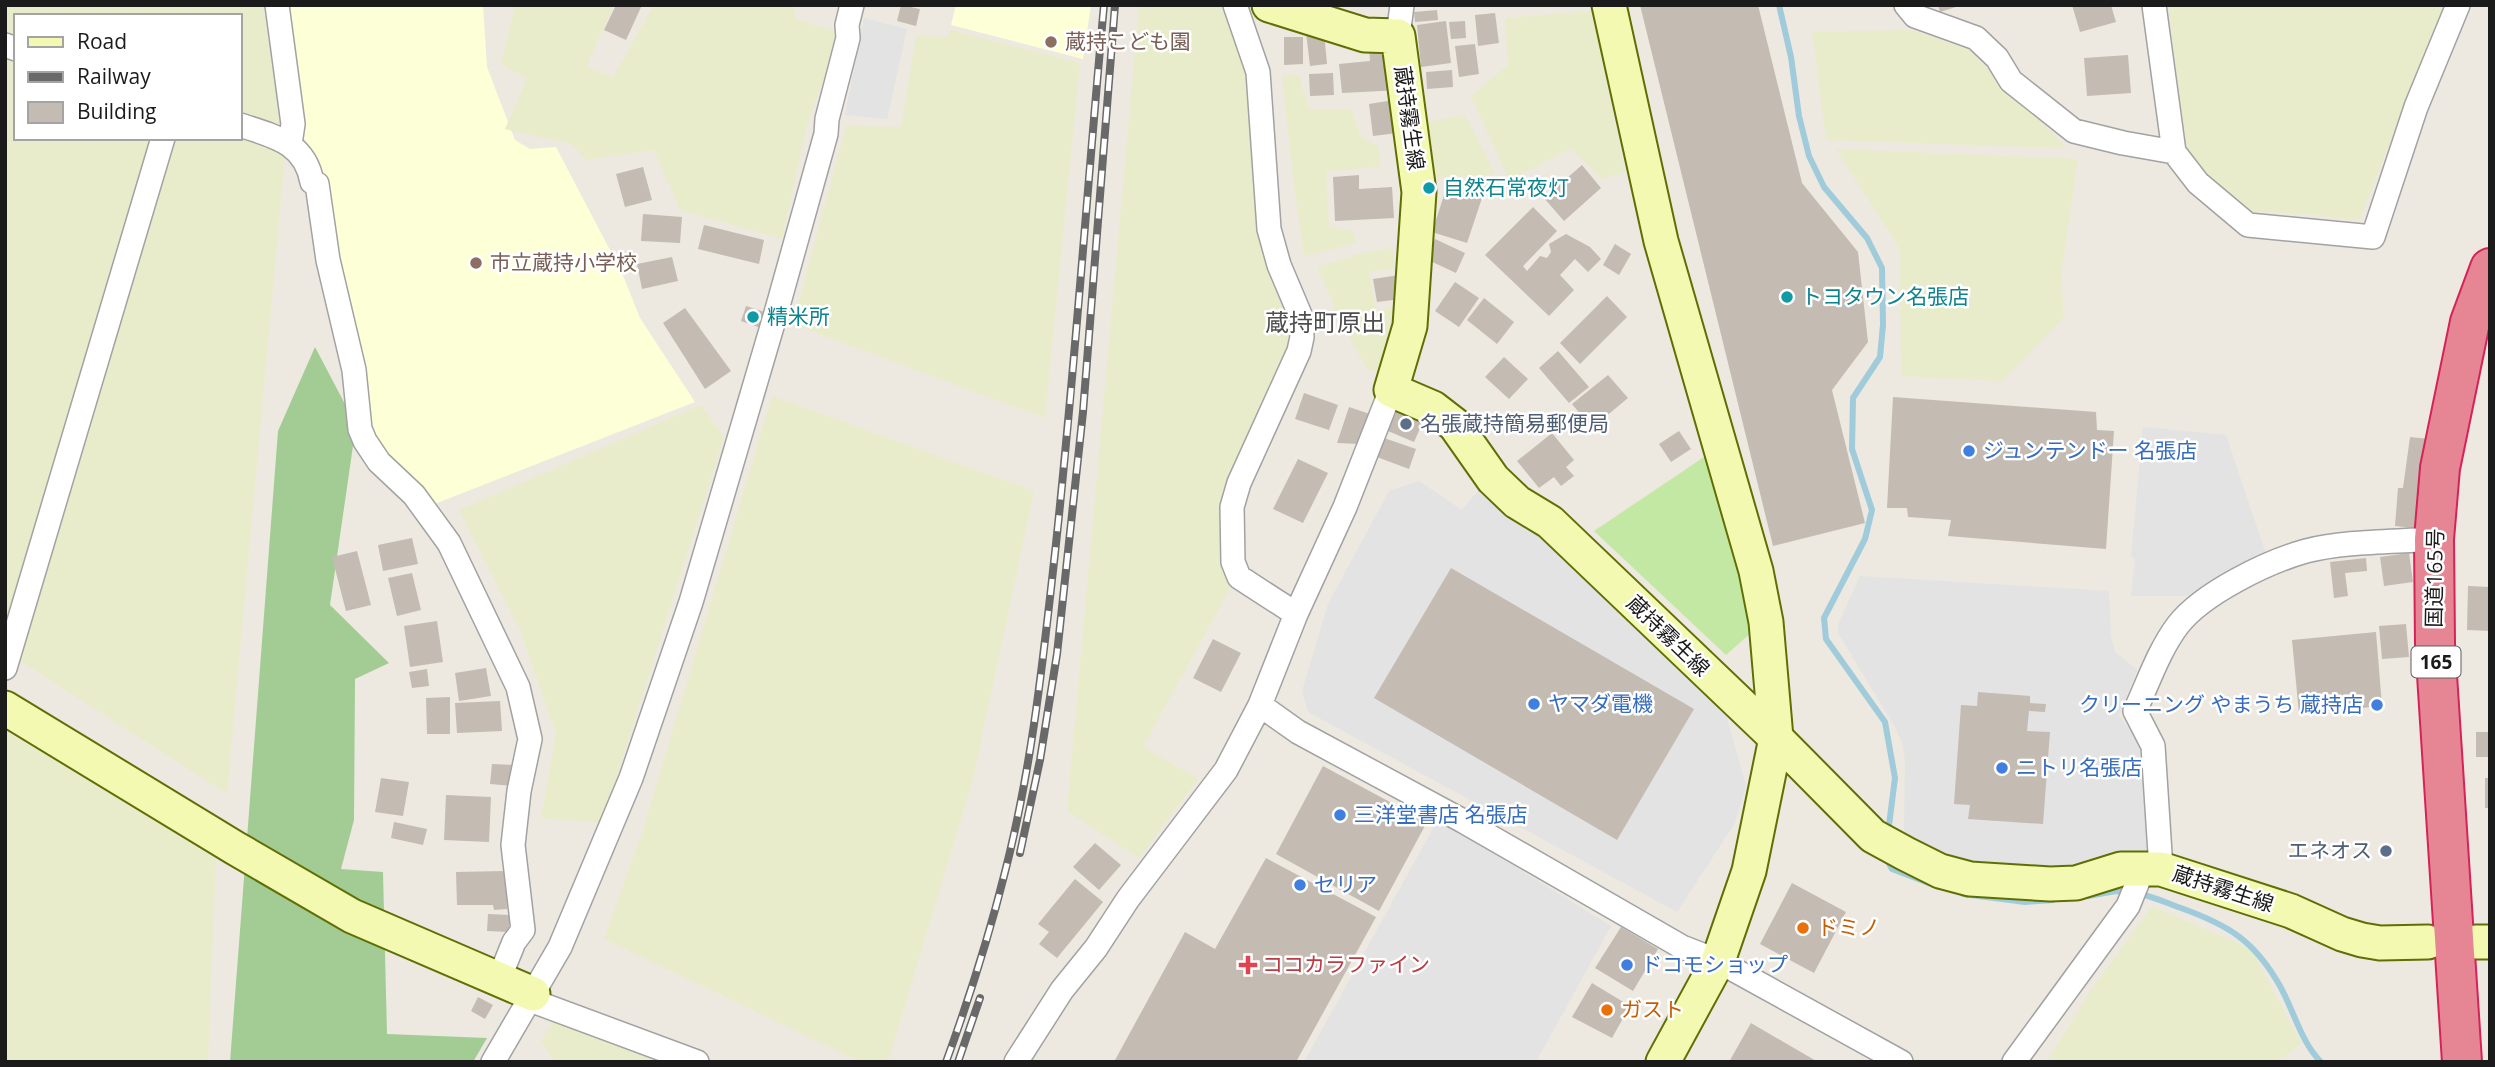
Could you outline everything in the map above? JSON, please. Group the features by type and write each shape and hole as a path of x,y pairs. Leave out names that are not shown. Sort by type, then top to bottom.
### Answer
{"highway":[{"name":"国道165号","path":"2462,1062 2435,644 2434,539 2440,468 2470,321 2490,268"}],"main road":[{"name":"蔵持霧生線","path":"1269,5 1365,35 1402,13 1419,191 1410,326 1391,390 1433,408 1455,425 1501,486 1517,502 1550,522 1776,738 1872,836 1940,871 1970,879 2076,883 2121,869 2152,869 2291,911 2362,940 2381,943 2428,942"},
{"path":"1609,5 1661,241 1756,571 1766,622 1776,738 1749,871 1718,961 1663,1062"},
{"path":"5,708 352,916 499,979 532,997"}],"street":[{"path":"277,5 293,124 289,144"},
{"path":"493,1062 560,947 616,817 691,602 780,300 822,146 848,38 847,25 852,5"},
{"path":"1235,5 1258,72 1271,240 1303,326 1298,351 1234,498 1233,562 1239,578 1296,614"},
{"path":"1906,5 1915,16 1976,38 1997,58 2011,81 2074,131 2174,152"},
{"path":"2154,5 2174,152 2199,183 2248,225 2374,237 2416,107 2458,5"},
{"path":"242,126 289,144 310,168 312,181 317,184 328,260 354,370 360,429 379,462 414,495 449,542 518,687 530,738 519,791 513,845 523,930 514,942 499,979"},
{"path":"5,668 162,140"},
{"path":"1016,1062 1062,990 1226,770 1260,705 1296,614 1345,507 1391,390"},
{"path":"2014,1062 2152,869 2153,746 2135,711 2176,628 2201,602 2224,587 2306,551 2434,539"},
{"path":"1260,705 1298,732 1463,821 1682,947 1718,961 1900,1062"},
{"path":"532,997 697,1062"}],"shaded area":[{"path":"5,5 263,5 285,155 227,794 5,651"},
{"name":"市立蔵持小学校","path":"283,5 483,5 487,67 515,140 530,149 556,147 622,273 640,318 695,402 432,505 369,433 324,183 318,160 299,131"},
{"path":"515,5 614,5 586,67 613,77 654,5 794,5 795,19 841,33 807,124 782,239 680,210 654,150 586,160 571,144 505,129 527,79 501,64"},
{"name":"蔵持こども園","path":"956,5 1091,5 1083,59 951,25"},
{"path":"1139,5 1225,5 1245,51 1296,321 1294,344 1227,495 1233,583 1143,747 1198,779 1139,858 1067,811"},
{"path":"2168,5 2444,5 2359,221 2310,214 2246,211 2189,155"},
{"path":"1592,11 1625,171 1602,179 1571,149 1509,180 1471,96 1508,65 1505,18"},
{"path":"864,18 907,29 887,119 845,115"},
{"path":"950,30 1080,63 1045,418 793,324 846,126 901,127 916,36 948,37"},
{"path":"1911,30 1970,50 2067,148 1826,140 1812,32"},
{"path":"1282,75 1298,75 1310,110 1351,110 1361,137 1379,147 1380,167 1326,171 1329,227 1353,231 1356,243 1304,256"},
{"path":"1465,115 1495,174 1433,179 1426,122"},
{"path":"1836,149 2078,159 2061,276 2064,318 2002,381 1901,376 1900,249"},
{"path":"1392,248 1394,268 1369,272 1376,311 1403,305 1389,375 1366,368 1341,322 1317,267 1362,253"},
{"path":"315,347 356,425 330,605 389,663 355,679 354,820 341,869 383,872 387,1034 487,1038 473,1062 230,1062 278,431"},
{"path":"772,396 1034,491 973,779 888,1062 861,1062 604,939 643,830"},
{"path":"701,405 724,437 602,823 541,818 556,733 520,630 459,510"},
{"path":"2143,427 2226,435 2266,554 2194,596 2131,596 2135,559 2131,556"},
{"path":"1488,479 1544,528 1565,560 1647,636 1658,639 1727,718 1746,786 1735,823 1677,912 1308,712 1302,691 1328,604 1389,491 1419,481 1462,510","holes":["1451,568 1617,840 1375,698"]},
{"path":"1860,576 2109,591 2111,636 2115,652 2137,670 2119,715 2139,744 2149,857 2076,870 1997,870 1932,852 1904,833 1905,760 1902,742 1838,633 1838,624"},
{"path":"5,726 216,859 208,1062 5,1062"},
{"path":"1438,819 1611,926 1536,1062 1304,1062"},
{"path":"2152,906 2251,949 2301,1043 2276,1062 2047,1062 2089,993"},
{"path":"556,1017 658,1062 555,1062 541,1041"}],"green space":[{"path":"1710,453 1753,631 1726,655 1594,531"}],"building":[{"path":"616,5 642,5 626,40 604,30"},
{"path":"901,5 920,9 916,26 897,21"},
{"name":"トヨタウン名張店","path":"1640,5 1758,5 1802,183 1858,252 1868,342 1832,390 1865,523 1773,546"},
{"path":"1938,5 1959,5 1959,6 1940,12"},
{"path":"2072,5 2111,5 2116,22 2080,32"},
{"path":"1437,10 1438,20 1415,22 1414,12"},
{"path":"1495,13 1499,43 1478,46 1475,15"},
{"path":"1446,21 1451,63 1421,67 1417,25"},
{"path":"1465,21 1466,38 1451,39 1449,22"},
{"path":"1323,22 1327,64 1310,66 1305,24"},
{"path":"1284,37 1303,37 1303,64 1284,65"},
{"path":"1395,42 1401,90 1342,93 1339,64 1370,61 1369,43"},
{"path":"1475,44 1479,74 1459,77 1455,46"},
{"path":"2128,55 2131,93 2087,96 2084,58"},
{"path":"1452,70 1453,87 1427,89 1426,72"},
{"path":"1333,73 1334,95 1310,96 1309,74"},
{"path":"1400,99 1405,132 1373,136 1369,104"},
{"path":"1582,165 1601,188 1564,221 1544,198"},
{"path":"643,167 652,200 625,207 616,174"},
{"path":"1359,175 1359,189 1392,187 1394,218 1335,221 1333,177"},
{"path":"1447,186 1482,198 1467,243 1432,232"},
{"path":"1533,207 1557,231 1523,266 1527,271 1540,256 1547,258 1551,252 1549,244 1566,234 1590,247 1601,259 1588,272 1575,259 1560,275 1574,290 1549,316 1485,255"},
{"path":"643,214 682,217 680,243 641,241"},
{"path":"704,225 764,240 759,264 698,249"},
{"path":"1435,239 1465,253 1456,273 1426,259"},
{"path":"1615,244 1631,254 1619,275 1603,265"},
{"path":"672,257 678,281 642,289 637,264"},
{"path":"1406,274 1409,298 1377,302 1373,279"},
{"path":"1455,282 1479,298 1459,327 1435,311"},
{"path":"1607,296 1627,317 1580,364 1560,343"},
{"path":"1484,298 1514,322 1497,344 1467,320"},
{"name":"精米所","path":"746,306 765,312 761,328 741,321"},
{"path":"685,308 731,371 705,389 663,323"},
{"path":"1558,351 1589,387 1569,403 1539,368"},
{"path":"1504,357 1528,379 1509,399 1485,377"},
{"path":"1608,375 1628,398 1592,428 1572,404"},
{"path":"1304,393 1338,405 1329,430 1295,419"},
{"path":"1893,397 2096,412 2097,430 2114,431 2106,549 1948,536 1951,520 1908,517 1907,508 1887,508"},
{"path":"1399,406 1425,417 1414,442 1388,431"},
{"path":"1349,407 1370,414 1359,444 1337,443"},
{"path":"1679,431 1691,449 1671,462 1659,444"},
{"path":"1552,433 1574,460 1566,467 1574,476 1561,486 1554,477 1539,488 1517,461"},
{"path":"2410,437 2430,439 2422,529 2395,526 2398,488 2403,488"},
{"path":"1384,438 1416,449 1409,469 1377,457"},
{"path":"1298,459 1328,473 1303,523 1273,509"},
{"path":"412,538 418,564 383,571 378,545"},
{"path":"357,551 371,605 346,611 332,557"},
{"path":"2409,553 2413,582 2384,586 2380,557"},
{"path":"2366,558 2367,571 2345,573 2348,596 2334,598 2330,562"},
{"name":"ヤマダ電機","path":"1451,568 1694,709 1617,840 1374,698"},
{"path":"412,573 421,610 397,616 388,578"},
{"path":"2468,586 2490,587 2490,631 2467,630"},
{"path":"437,621 443,662 410,667 404,626"},
{"path":"2406,624 2409,657 2382,659 2379,626"},
{"path":"2376,632 2382,706 2299,714 2292,640"},
{"path":"1213,639 1241,653 1221,692 1193,678"},
{"path":"486,668 491,696 459,701 455,673"},
{"path":"427,669 429,686 412,688 409,672"},
{"name":"ニトリ名張店","path":"1978,692 2030,696 2030,703 2046,704 2045,712 2029,711 2027,731 2050,732 2043,824 1968,819 1970,805 1954,804 1961,705 1977,706"},
{"path":"450,697 450,734 427,734 426,698"},
{"path":"500,701 502,731 457,733 455,703"},
{"path":"2476,732 2490,732 2490,757 2476,757"},
{"path":"492,764 514,765 513,786 490,784"},
{"path":"1323,766 1427,822 1379,911 1276,854"},
{"path":"381,778 409,782 403,816 375,812"},
{"path":"2485,778 2490,778 2490,808 2485,808"},
{"path":"446,795 491,797 489,842 444,840"},
{"path":"394,822 427,829 423,845 391,838"},
{"path":"1095,843 1121,865 1099,890 1073,867"},
{"path":"1266,858 1376,917 1296,1062 1114,1062 1185,932 1215,949"},
{"path":"506,871 507,909 494,910 493,905 457,905 456,872"},
{"path":"1075,879 1103,902 1057,958 1039,944 1049,932 1038,924"},
{"name":"ドミノ","path":"1792,883 1846,912 1814,973 1760,944"},
{"path":"488,914 510,915 509,932 487,931"},
{"path":"1621,927 1658,949 1633,991 1595,968"},
{"path":"1592,983 1630,1006 1612,1038 1572,1017"},
{"path":"478,997 493,1005 485,1019 471,1011"},
{"path":"1751,1023 1818,1062 1729,1062"}],"waterway":[{"path":"1779,5 1809,156 1824,187 1867,238 1882,268 1883,325 1880,357 1853,398 1852,449 1872,510 1865,539 1824,618 1826,639 1885,722 1895,778 1888,833"},
{"path":"1886,858 1892,869 1939,887"},
{"path":"2088,896 2116,891 2129,893"},
{"path":"1963,894 2025,902 2053,900"},
{"path":"2140,894 2213,921 2250,946 2280,986 2303,1036 2321,1062"}],"railway":[{"path":"946,1062 978,967 1005,872 1023,793 1036,713 1062,484 1104,5"},
{"path":"1020,853 1040,760 1057,654 1083,412 1115,5"},
{"path":"958,1062 980,998"}],"place":[{"name":"蔵持こども園","path":"1051,42"},
{"name":"自然石常夜灯","path":"1429,188"},
{"name":"市立蔵持小学校","path":"476,263"},
{"name":"トヨタウン名張店","path":"1787,297"},
{"name":"精米所","path":"753,317"},
{"name":"名張蔵持簡易郵便局","path":"1406,424"},
{"name":"ジュンテンドー 名張店","path":"1969,451"},
{"name":"ヤマダ電機","path":"1534,704"},
{"name":"クリーニング やまうち 蔵持店","path":"2377,705"},
{"name":"ニトリ名張店","path":"2002,768"},
{"name":"三洋堂書店 名張店","path":"1340,815"},
{"name":"エネオス","path":"2386,851"},
{"name":"セリア","path":"1300,885"},
{"name":"ドミノ","path":"1803,928"},
{"name":"ココカラファイン","path":"1248,965"},
{"name":"ドコモショップ","path":"1627,965"},
{"name":"ガスト","path":"1607,1010"}],"district":[{"name":"蔵持町原出","path":"1325,323"}]}
